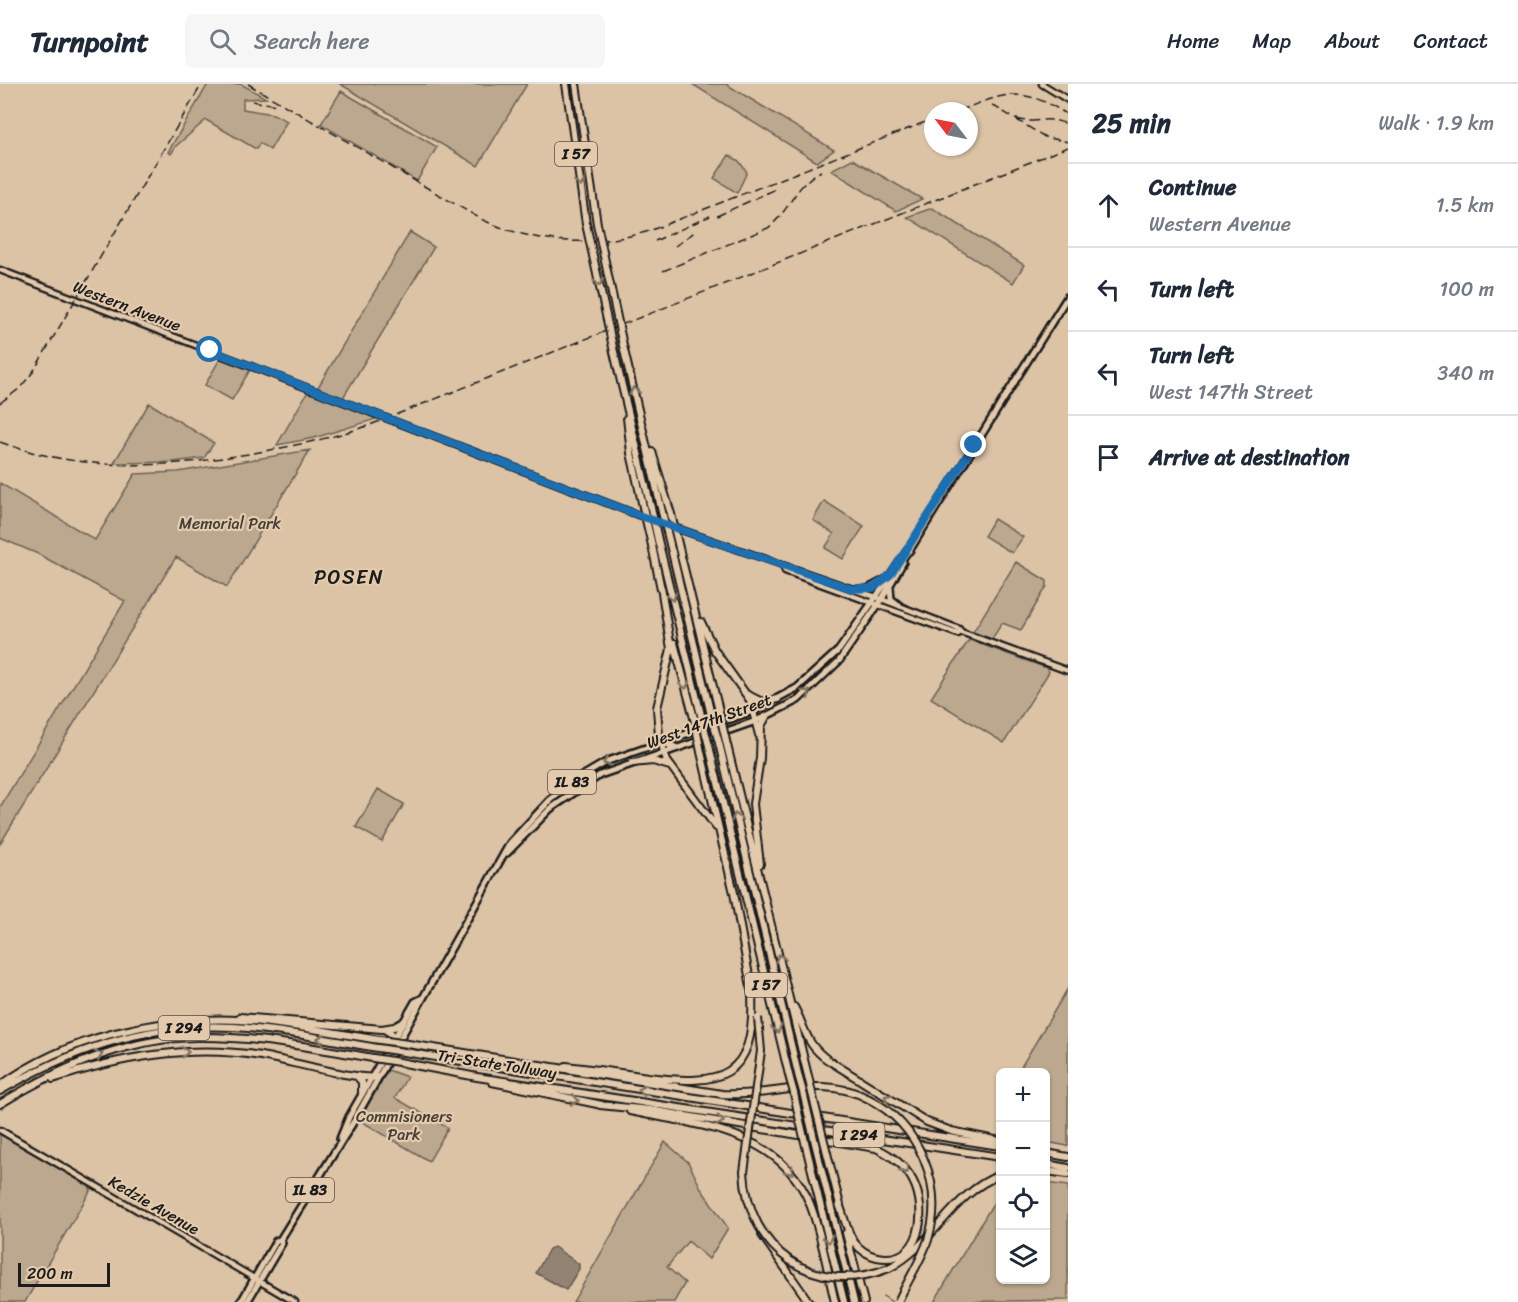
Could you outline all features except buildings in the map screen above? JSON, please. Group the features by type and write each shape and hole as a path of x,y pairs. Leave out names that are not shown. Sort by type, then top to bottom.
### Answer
{"highway":[{"name":"I 57","path":"566,84 586,224 651,508 655,540 745,890 844,1302"},
{"name":"I 57","path":"576,84 597,224 624,350 711,715 723,742 753,888 854,1302"},
{"path":"628,408 631,453 643,507 655,540 671,649 657,708 661,738 670,766 720,833"},
{"path":"644,432 671,514 720,711 723,742 760,869"},
{"path":"661,587 731,879 761,1051 744,1172 749,1207 762,1235 809,1302"},
{"path":"695,608 711,643 745,694 753,711 760,741"},
{"path":"745,694 762,702 778,699"},
{"path":"766,717 761,726 753,814 760,878 864,1302"},
{"path":"651,745 661,738"},
{"path":"661,738 676,748"},
{"path":"632,763 653,761 670,766"},
{"path":"789,1000 805,1036 828,1060 935,1125 996,1140"},
{"path":"197,1021 207,1017 245,1017 382,1029 404,1022"},
{"path":"505,1060 687,1082 713,1079 736,1064 749,1043 756,1019"},
{"path":"0,1086 35,1065 86,1043 159,1024 197,1021 260,1022 722,1094 740,1095 813,1086 842,1089 869,1099 894,1116 910,1133 922,1154 932,1182 933,1210 929,1237 898,1302"},
{"name":"Tri-State Tollway","path":"0,1091 35,1071 86,1049 149,1032 196,1027 274,1031 996,1145"},
{"path":"382,1029 396,1041"},
{"name":"Tri-State Tollway","path":"0,1104 26,1087 111,1050 194,1037 270,1041 477,1077 996,1156"},
{"path":"26,1087 109,1062 183,1052 245,1053 375,1077"},
{"path":"353,1074 362,1082 362,1093"},
{"path":"477,1077 503,1085 733,1134 755,1143 775,1156 792,1173 809,1201 835,1302"},
{"path":"600,1105 650,1110 876,1148 899,1162 913,1182 921,1210 918,1236 899,1254 886,1257 870,1255 854,1242 839,1204"},
{"path":"1050,1154 1068,1157"},
{"path":"1050,1165 1068,1168"},
{"path":"1050,1172 1068,1174"},
{"path":"762,1235 795,1263 825,1275 855,1278 889,1268 915,1252 968,1193 998,1176"}],"main road":[{"path":"1042,84 1068,100"},
{"name":"Western Avenue","path":"0,270 641,516 879,598 959,629 961,632"},
{"name":"West 147th Street","path":"661,738 753,711 778,699 804,682 829,660 879,598 1068,296"},
{"name":"Western Avenue","path":"784,567 786,572 958,634 961,632"},
{"path":"852,589 873,588 892,576"},
{"path":"892,576 890,595 900,606"},
{"name":"West 147th Street","path":"257,1280 282,1243 280,1240 340,1140 347,1133 375,1077 421,1004 421,999 506,855 534,823 566,796 600,776 756,721 798,700 830,672 874,604"},
{"path":"961,632 1068,671"},
{"name":"West 147th Street","path":"506,855 510,843 531,818 572,782 608,761 651,745"},
{"name":"West 147th Street","path":"396,1041 415,1002 421,999"},
{"name":"West 147th Street","path":"340,1140 341,1132 362,1093 375,1077"},
{"name":"Kedzie Avenue","path":"0,1130 295,1302"},
{"name":"IL 83","path":"241,1302 257,1280"},
{"name":"IL 83","path":"247,1302 257,1280"}],"green space":[{"path":"208,84 241,84 266,98 243,99 243,109 273,114 287,121 270,150 260,143 256,149 206,120 176,146 171,154 168,152"},
{"path":"340,84 527,84 478,166"},
{"path":"692,84 726,84 834,150 817,162"},
{"path":"341,91 437,147 417,181 321,124"},
{"path":"729,155 739,161 747,172 737,193 714,178"},
{"path":"852,159 922,199 896,211 831,170"},
{"path":"932,208 1024,265 1013,283 907,217"},
{"path":"410,232 434,247 341,401 337,402 376,419 314,438 277,445 307,393 314,394"},
{"path":"220,359 250,370 232,400 205,385"},
{"path":"149,403 214,443 204,458 173,462 114,463"},
{"name":"Memorial Park","path":"310,450 227,587 176,557 0,844 0,807 125,601 38,554 0,538 0,483 95,540 135,474 178,472"},
{"path":"824,501 864,526 843,559 825,548 834,534 813,520"},
{"path":"994,519 1023,537 1012,553 984,536"},
{"path":"1016,562 1047,581 1047,586 1021,630 1002,623 992,639 973,632"},
{"path":"969,640 1047,668 1049,672 1004,743 931,698"},
{"path":"378,789 404,804 382,842 356,827"},
{"path":"1068,988 1068,1146 1050,1143 1050,1068 1020,1068"},
{"name":"Commisioners Park","path":"388,1070 407,1077 395,1098 448,1128 429,1161 359,1120"},
{"path":"0,1134 89,1186 91,1190 25,1302 0,1302"},
{"path":"665,1142 688,1162 702,1190 728,1228 709,1259 688,1241 667,1267 685,1283 674,1302 573,1302"},
{"path":"1050,1184 1068,1186 1068,1300 934,1302 996,1200 996,1284 1050,1284"}],"shaded area":[{"path":"554,1247 579,1264 579,1269 566,1290 536,1273 549,1249"}],"waterway":[{"path":"883,1296 892,1302"}],"railway":[{"path":"0,403 19,389 33,372 202,84"},
{"path":"248,84 481,219 522,234 564,241 607,240 649,231 924,123"},
{"path":"978,104 1002,96 1026,96 1038,99 1068,115"},
{"path":"252,101 277,105"},
{"path":"992,105 1045,137 1068,142"},
{"path":"1016,119 1023,121 1054,120 1068,125"},
{"path":"0,442 63,459 126,465 222,458 341,434 370,425 1068,147"},
{"path":"663,271 768,228 782,214 804,184 821,171"},
{"path":"717,216 778,188"},
{"path":"655,241 710,216"},
{"path":"675,246 696,231"}],"district":[{"name":"POSEN","path":"349,577"}],"route":[{"path":"210,350 641,516 852,589 873,588 890,575 910,548 974,445"}]}
